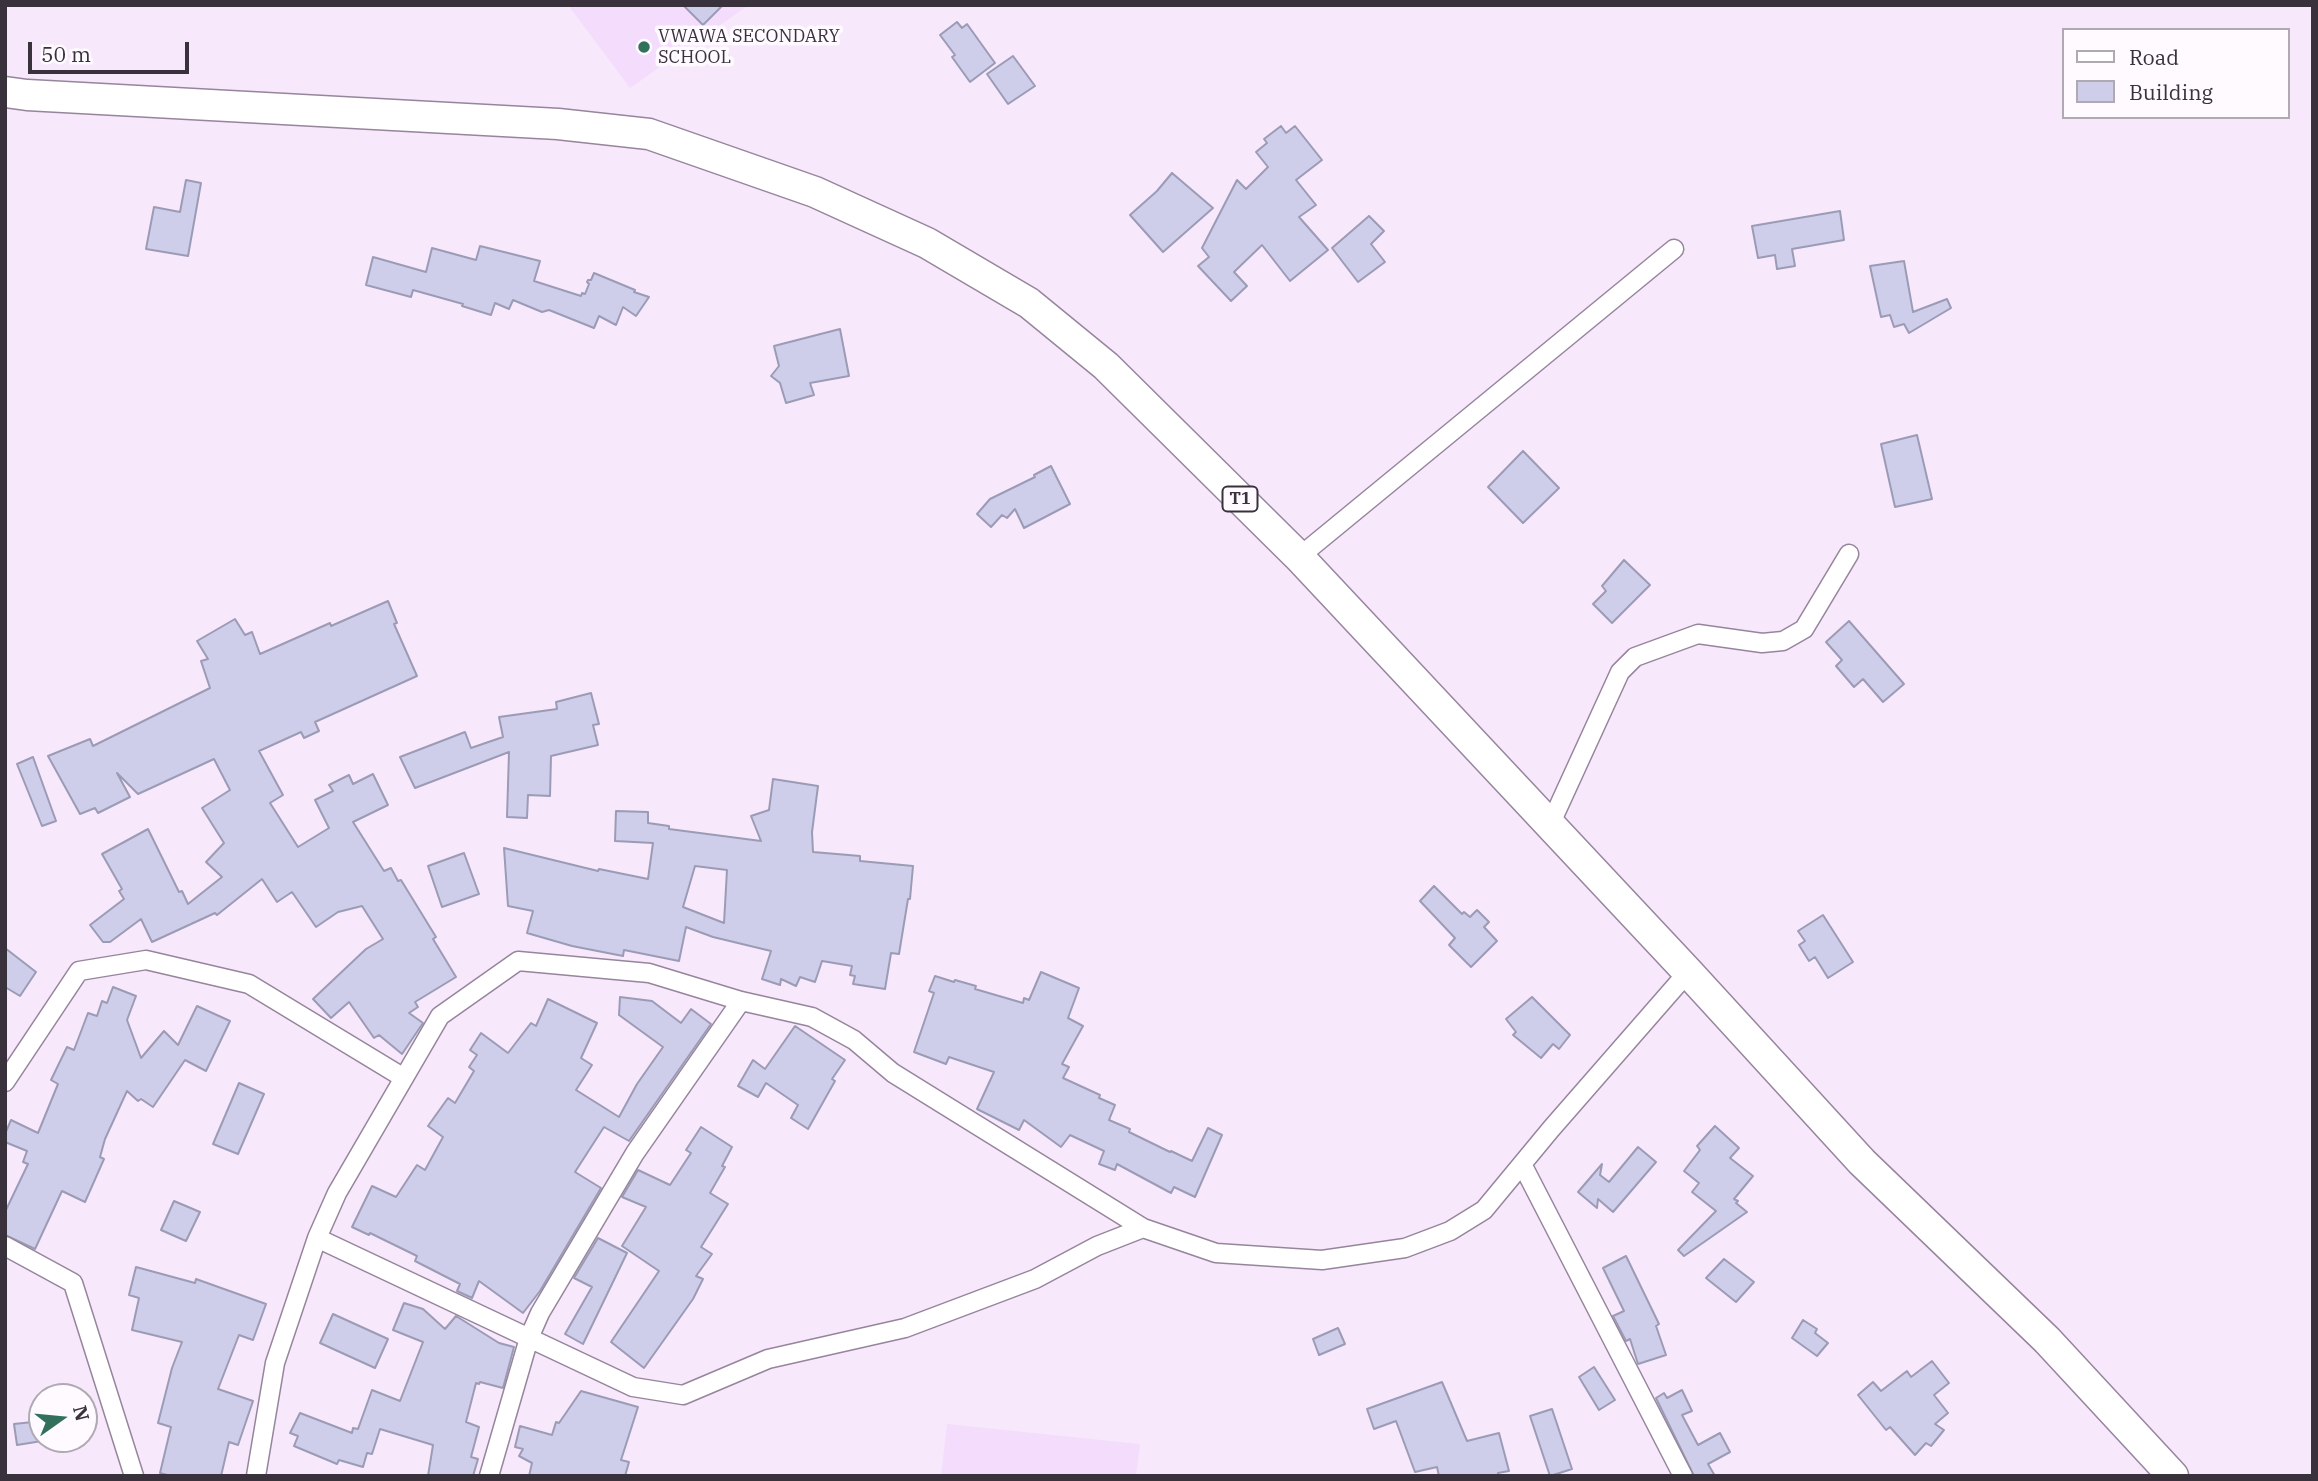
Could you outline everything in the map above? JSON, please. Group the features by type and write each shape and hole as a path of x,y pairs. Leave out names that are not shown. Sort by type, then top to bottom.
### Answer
{"highway":[{"name":"T1","path":"5,92 27,96 558,124 649,134 802,187 927,243 1029,303 1106,366 1299,557 1862,1162 2047,1340 2173,1476"}],"street":[{"path":"1299,557 1674,249"},
{"path":"1550,825 1620,672 1635,657 1699,634 1762,643 1783,641 1804,629 1849,554"},
{"path":"5,1082 79,971 146,960 249,984 404,1078"},
{"path":"256,1476 275,1363 317,1238 337,1193 440,1016 518,961 649,973 741,1001 812,1017 854,1040 893,1073 1143,1228 1216,1253 1322,1260 1405,1248 1450,1231 1484,1210 1688,972"},
{"path":"489,1476 529,1338 540,1313 635,1153 741,1001"},
{"path":"1522,1164 1683,1476"},
{"path":"317,1238 633,1387 683,1395 768,1359 905,1328 1035,1279 1097,1246 1143,1228"},
{"path":"5,1246 73,1283 134,1476"}],"shaded area":[{"name":"VWAWA SECONDARY SCHOOL","path":"568,5 749,5 630,88"},
{"path":"947,1424 1140,1444 1136,1476 941,1476"}],"building":[{"path":"683,5 723,5 703,25"},
{"path":"957,22 962,28 967,24 995,63 970,82 940,35"},
{"path":"1013,56 1035,86 1008,104 987,74"},
{"path":"1281,126 1286,133 1295,126 1322,160 1296,180 1316,205 1299,217 1328,250 1290,281 1262,245 1234,272 1247,286 1231,301 1198,266 1209,257 1202,248 1237,180 1246,189 1268,167 1256,152 1267,143 1264,139"},
{"path":"1172,173 1213,208 1163,252 1130,215 1157,191"},
{"path":"186,180 201,183 188,256 146,249 154,207 180,212"},
{"path":"1840,211 1844,240 1792,249 1795,266 1777,269 1775,255 1758,258 1752,226"},
{"path":"1369,216 1384,231 1371,244 1385,262 1358,282 1332,248"},
{"path":"480,246 540,261 534,281 581,296 582,293 585,294 589,284 587,282 594,273 649,297 636,316 623,307 616,325 599,316 594,328 549,310 542,312 513,300 509,309 495,303 491,315 413,290 411,297 366,285 373,257 426,272 432,248 476,260"},
{"path":"1904,261 1913,312 1947,299 1951,308 1909,333 1904,324 1894,327 1890,315 1881,317 1870,266"},
{"path":"840,329 849,376 810,383 814,395 786,403 780,383 771,376 779,366 774,346"},
{"path":"1917,435 1932,499 1895,507 1881,444"},
{"path":"1523,451 1559,488 1523,523 1488,487"},
{"path":"1051,466 1070,504 1024,528 1015,509 1007,518 1002,515 991,527 977,514 990,499"},
{"path":"1624,560 1650,585 1612,623 1593,604 1606,591 1602,586"},
{"path":"388,601 397,623 394,624 417,676 315,722 319,731 304,738 301,732 259,751 283,795 270,803 298,847 329,828 315,800 333,791 329,785 349,775 353,784 373,774 388,805 353,822 384,871 391,868 398,881 401,880 436,937 433,939 456,977 415,1002 418,1007 409,1013 423,1023 402,1054 379,1035 374,1038 349,1002 331,1018 313,999 366,949 383,939 362,906 338,912 316,927 292,892 277,902 262,879 217,915 215,913 152,942 141,919 110,942 103,942 90,925 124,899 119,891 122,889 102,854 148,829 179,892 182,891 188,904 222,877 206,862 224,843 202,808 230,790 214,759 138,794 117,773 130,797 98,813 95,808 80,814 48,756 90,739 93,746 210,688 201,661 208,659 197,641 235,619 245,635 252,632 260,654"},
{"path":"1849,621 1904,684 1883,702 1863,679 1854,687 1836,666 1842,660 1826,642"},
{"path":"591,693 599,724 593,725 598,745 551,756 550,796 528,795 527,818 507,817 509,752 415,788 400,757 465,732 471,748 503,737 499,717 557,709 556,702"},
{"path":"33,757 56,821 42,826 17,764"},
{"path":"773,779 818,786 812,832 813,852 860,856 860,861 913,866 910,899 899,954 891,953 885,989 853,984 855,976 850,975 852,966 822,961 815,982 800,977 796,986 781,979 780,985 762,979 771,951 713,937 686,927 679,961 624,950 623,956 572,946 527,933 533,911 508,906 504,848 598,871 599,869 648,879 653,843 615,841 616,811 648,812 648,823 669,826 669,829 761,841 751,816 769,810","holes":["695,866 727,870 724,923 683,907"]},
{"path":"464,853 479,894 442,907 428,866"},
{"path":"1434,886 1462,914 1464,912 1470,917 1477,910 1489,922 1484,927 1497,941 1471,967 1449,945 1455,938 1420,901"},
{"path":"1823,915 1853,962 1828,978 1815,957 1809,961 1799,945 1805,941 1798,931"},
{"path":"5,948 36,972 20,996 5,987"},
{"path":"1041,972 1079,988 1068,1018 1083,1026 1062,1064 1069,1067 1063,1078 1115,1105 1109,1120 1192,1161 1208,1128 1222,1135 1195,1197 1174,1187 1171,1193 1117,1164 1115,1170 1099,1164 1104,1151 1070,1135 1061,1147 1024,1120 1019,1130 977,1109 994,1072 949,1057 946,1064 914,1052 934,993 929,991 935,976 976,986 975,989 1023,1003 1024,998 1029,1000"},
{"path":"113,987 136,996 127,1020 141,1058 164,1031 178,1045 197,1006 230,1021 206,1071 185,1060 153,1107 141,1099 138,1101 127,1091 105,1139 100,1157 104,1159 85,1202 62,1191 35,1249 5,1235 5,1212 28,1164 23,1162 27,1151 5,1142 5,1134 11,1120 38,1133 58,1084 51,1080 67,1047 74,1050 88,1013 97,1016 102,1001 107,1003"},
{"path":"620,997 652,1001 681,1023 691,1009 711,1024 629,1141 604,1127 575,1172 601,1188 540,1291 523,1313 479,1281 472,1298 457,1291 460,1284 415,1261 417,1256 352,1227 372,1186 396,1197 417,1165 425,1170 443,1137 428,1126 448,1098 455,1103 474,1071 469,1067 477,1055 470,1050 481,1033 508,1053 531,1023 536,1026 548,999 597,1023 581,1058 592,1065 576,1090 619,1117 637,1084 663,1047 619,1015"},
{"path":"1532,997 1570,1035 1559,1049 1553,1044 1541,1058 1513,1035 1516,1032 1506,1019"},
{"path":"795,1026 845,1060 832,1079 835,1081 808,1129 791,1118 798,1105 766,1083 758,1097 738,1086 753,1060 765,1069"},
{"path":"239,1083 264,1094 238,1154 213,1144"},
{"path":"1715,1126 1739,1148 1730,1158 1753,1176 1734,1199 1747,1212 1684,1256 1678,1250 1716,1211 1692,1192 1699,1183 1684,1171 1700,1150 1697,1146"},
{"path":"701,1127 732,1147 722,1166 725,1167 710,1193 728,1204 701,1247 712,1254 696,1276 703,1279 693,1299 644,1368 611,1342 659,1271 622,1246 646,1207 622,1197 638,1170 670,1185 691,1153 686,1150"},
{"path":"1638,1147 1656,1162 1613,1212 1598,1199 1597,1208 1578,1192 1602,1164 1600,1175 1609,1182"},
{"path":"174,1201 200,1212 186,1241 161,1230"},
{"path":"598,1238 627,1253 583,1344 565,1334 592,1287 574,1278"},
{"path":"1626,1256 1659,1324 1656,1326 1666,1355 1638,1364 1630,1339 1626,1341 1613,1316 1624,1311 1603,1268"},
{"path":"1724,1259 1754,1282 1736,1302 1706,1278"},
{"path":"136,1267 195,1283 196,1279 266,1304 253,1340 239,1335 218,1389 253,1401 238,1445 229,1442 221,1476 171,1476 160,1473 171,1427 158,1423 172,1368 182,1342 132,1330 139,1298 129,1295"},
{"path":"404,1303 423,1309 445,1329 456,1316 499,1343 514,1347 503,1388 476,1383 466,1422 479,1427 471,1457 478,1459 473,1476 428,1476 433,1445 380,1429 372,1454 367,1453 363,1467 339,1460 337,1464 294,1446 298,1436 290,1433 300,1413 352,1433 353,1428 358,1429 372,1390 400,1401 423,1342 393,1330"},
{"path":"333,1314 388,1339 375,1368 320,1343"},
{"path":"1803,1320 1817,1329 1815,1333 1828,1343 1817,1356 1792,1338"},
{"path":"1338,1328 1345,1344 1319,1355 1313,1339"},
{"path":"1932,1361 1949,1383 1934,1395 1948,1413 1935,1424 1944,1430 1931,1446 1926,1443 1915,1455 1890,1427 1886,1430 1858,1395 1873,1382 1881,1391 1907,1371 1911,1377"},
{"path":"1594,1367 1615,1400 1599,1410 1579,1377"},
{"path":"1442,1382 1467,1441 1499,1433 1509,1471 1498,1473 1498,1476 1439,1476 1437,1467 1415,1472 1396,1421 1374,1429 1367,1409"},
{"path":"1682,1390 1692,1411 1682,1415 1698,1445 1720,1433 1730,1452 1708,1464 1715,1476 1694,1476 1656,1398 1664,1393 1667,1398"},
{"path":"581,1391 638,1407 621,1460 629,1462 625,1476 529,1476 532,1463 519,1456 523,1449 515,1447 520,1426 552,1435 556,1422 559,1423"},
{"path":"1552,1409 1572,1469 1550,1476 1530,1416"},
{"path":"28,1422 28,1443 17,1445 14,1424"}],"place":[{"name":"VWAWA SECONDARY SCHOOL","path":"644,47"}]}
